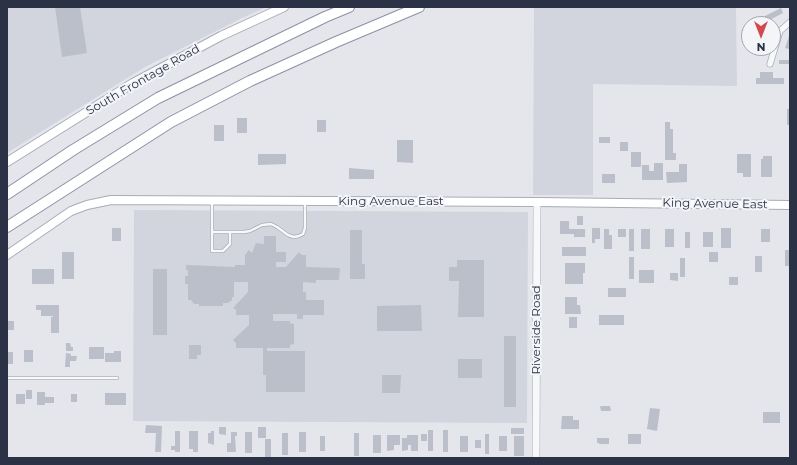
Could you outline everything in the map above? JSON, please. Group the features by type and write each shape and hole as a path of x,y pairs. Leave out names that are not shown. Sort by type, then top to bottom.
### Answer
{"highway":[{"path":"7,194 73,150 158,98 348,7"},
{"path":"7,227 171,122 250,81 336,42 419,7"}],"main road":[{"name":"South Frontage Road","path":"7,162 133,83 221,36 284,7"},
{"name":"King Avenue East","path":"7,256 71,211 87,205 111,200 790,204"}],"street":[{"path":"770,64 780,31 790,22"},
{"name":"Riverside Road","path":"536,202 536,458"}],"lane":[{"path":"212,201 212,251 223,251 230,244 230,232"},
{"path":"212,232 250,231 262,225 271,224 288,236 299,236 303,234 305,228 305,201"},
{"path":"7,378 117,378"}],"shaded area":[{"path":"7,7 267,7 145,67 7,153"},
{"path":"534,7 736,7 737,86 593,84 593,195 533,195"},
{"path":"134,210 528,212 527,423 133,421"}],"building":[{"path":"55,7 80,7 87,53 62,57"},
{"path":"781,8 783,13 777,16 765,16"},
{"path":"790,33 790,46 789,49 785,48"},
{"path":"779,60 790,60 790,64 779,64"},
{"path":"760,72 773,72 773,78 784,78 784,84 756,84 756,78 760,78"},
{"path":"787,109 790,109 790,125 787,125"},
{"path":"237,118 247,118 247,133 237,133"},
{"path":"317,120 326,120 326,132 317,132"},
{"path":"665,122 670,122 670,129 673,129 673,153 676,153 676,160 665,160"},
{"path":"214,125 224,125 224,141 214,141"},
{"path":"599,137 610,137 610,143 599,143"},
{"path":"397,140 413,140 413,163 397,162"},
{"path":"620,142 628,142 628,151 620,151"},
{"path":"631,152 641,152 641,167 631,167"},
{"path":"258,154 286,154 286,164 258,165"},
{"path":"737,154 751,154 751,177 743,177 743,173 737,173"},
{"path":"763,156 772,156 772,177 761,177 761,159 763,159"},
{"path":"654,163 663,163 663,180 642,180 642,165 649,165 649,171 654,171"},
{"path":"679,164 687,164 687,182 667,183 666,172 679,172"},
{"path":"349,168 374,170 374,179 349,179"},
{"path":"602,174 615,174 615,183 602,183"},
{"path":"577,216 583,216 583,225 577,225"},
{"path":"560,221 569,221 569,229 585,229 585,237 574,237 574,234 560,234"},
{"path":"112,228 121,228 121,241 112,241"},
{"path":"592,228 600,228 600,239 595,239 595,243 592,243"},
{"path":"721,228 731,228 731,248 721,248"},
{"path":"604,229 609,229 609,235 612,235 612,249 604,249"},
{"path":"618,229 626,229 626,237 618,237"},
{"path":"629,229 634,229 634,251 629,251"},
{"path":"641,229 650,229 650,249 641,249"},
{"path":"665,229 674,229 674,247 665,247"},
{"path":"761,229 770,229 770,242 761,242"},
{"path":"350,230 362,230 362,264 365,264 365,279 350,279"},
{"path":"685,232 690,232 690,248 685,248"},
{"path":"703,232 713,232 713,247 703,247"},
{"path":"264,236 276,236 276,252 286,252 286,262 276,262 276,267 286,267 299,252 302,255 306,255 306,267 340,268 339,280 316,280 316,283 303,282 303,292 306,292 306,300 324,300 324,315 303,315 303,319 297,319 297,314 273,314 273,321 290,321 290,323 294,324 294,344 290,345 290,348 267,348 267,351 305,351 305,392 266,392 266,375 263,375 263,348 236,348 236,343 233,340 249,325 249,315 236,315 236,310 233,308 248,292 248,282 234,282 234,297 232,297 232,300 228,303 223,303 223,306 199,306 199,304 194,304 191,300 188,300 188,284 185,284 185,276 188,276 186,265 235,267 235,265 245,265 245,255 249,250 252,253 256,243 264,244"},
{"path":"562,247 586,247 586,256 562,256"},
{"path":"785,250 790,250 790,266 785,266"},
{"path":"62,252 74,252 74,279 62,279"},
{"path":"709,252 718,252 718,262 709,262"},
{"path":"755,256 762,256 762,272 755,272"},
{"path":"629,257 634,257 634,279 629,279"},
{"path":"680,258 685,258 685,277 680,277"},
{"path":"457,260 484,260 484,317 458,317 459,281 449,281 449,267 457,267"},
{"path":"565,263 585,263 583,284 565,284"},
{"path":"32,269 54,269 54,284 32,284"},
{"path":"153,269 167,269 167,335 153,335"},
{"path":"639,270 654,270 654,283 639,283"},
{"path":"670,273 678,273 678,281 670,280"},
{"path":"729,277 738,277 738,285 729,285"},
{"path":"608,288 626,288 626,297 608,297"},
{"path":"565,297 577,297 577,305 580,305 581,314 565,314"},
{"path":"36,305 59,305 59,333 51,333 51,317 53,316 41,316 41,310 36,310"},
{"path":"421,305 422,331 377,331 377,306"},
{"path":"599,315 624,315 624,325 599,325"},
{"path":"569,317 577,317 577,328 569,328"},
{"path":"7,321 14,321 14,330 7,330"},
{"path":"504,336 516,336 516,407 504,407"},
{"path":"66,343 70,343 71,347 73,347 73,351 66,351"},
{"path":"189,345 201,345 201,355 197,355 197,359 189,359"},
{"path":"89,347 104,347 104,359 89,359"},
{"path":"24,350 33,350 33,362 24,362"},
{"path":"114,351 121,351 121,362 105,362 105,353 114,353"},
{"path":"7,352 13,352 13,364 7,364"},
{"path":"66,353 71,354 71,356 77,356 76,361 70,361 70,367 65,367"},
{"path":"458,359 482,359 482,378 458,378"},
{"path":"382,375 401,375 400,393 382,393"},
{"path":"26,390 32,390 32,399 26,399"},
{"path":"37,392 45,392 45,397 54,397 54,403 37,405"},
{"path":"105,393 126,393 126,405 105,405"},
{"path":"16,394 25,394 25,404 16,404"},
{"path":"71,394 77,394 77,402 71,402"},
{"path":"600,406 610,406 611,411 601,411"},
{"path":"650,408 660,409 657,431 647,429"},
{"path":"763,412 780,412 780,423 763,423"},
{"path":"562,416 573,416 573,420 579,420 579,429 561,429"},
{"path":"146,425 162,426 161,452 155,452 156,433 145,433"},
{"path":"219,427 226,427 226,435 219,434"},
{"path":"258,427 266,427 266,438 258,438"},
{"path":"511,428 524,428 524,434 511,434"},
{"path":"428,430 433,430 433,451 428,451"},
{"path":"443,430 448,430 448,452 443,452"},
{"path":"175,431 180,431 180,452 171,450 171,446 175,446"},
{"path":"189,431 198,431 198,452 193,452 193,449 189,449"},
{"path":"211,431 214,431 214,445 208,443 208,433 211,433"},
{"path":"231,432 237,432 237,436 235,436 236,452 227,452 227,443 231,443"},
{"path":"245,432 252,432 252,453 245,453"},
{"path":"299,432 306,432 306,452 299,452"},
{"path":"282,433 288,433 288,455 282,455"},
{"path":"354,433 359,433 359,456 354,456"},
{"path":"421,434 427,434 427,441 421,441"},
{"path":"485,434 489,434 489,454 485,454"},
{"path":"628,434 641,434 641,444 628,444"},
{"path":"373,435 381,435 381,453 373,453"},
{"path":"387,435 400,435 400,445 394,445 394,450 387,451"},
{"path":"407,435 418,435 418,451 411,451 411,445 408,445 408,450 402,451 402,438 407,438"},
{"path":"320,436 325,436 325,451 320,451"},
{"path":"460,436 468,436 468,452 460,452"},
{"path":"499,436 507,436 507,451 499,451"},
{"path":"514,436 524,436 524,456 514,456"},
{"path":"597,438 609,438 609,444 597,443"},
{"path":"265,439 271,439 271,458 265,458"},
{"path":"475,440 481,440 481,448 475,448"}]}
